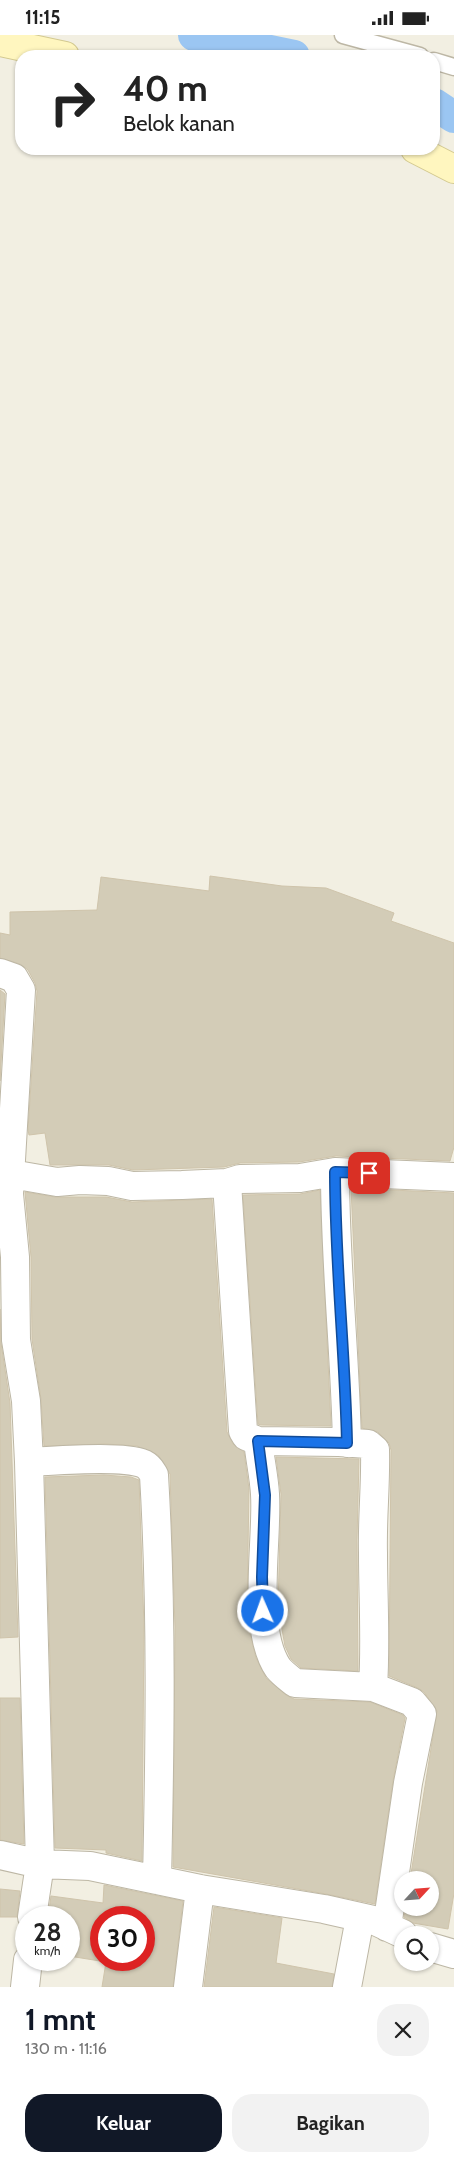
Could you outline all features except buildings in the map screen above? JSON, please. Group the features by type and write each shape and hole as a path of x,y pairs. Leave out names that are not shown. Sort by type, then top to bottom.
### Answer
{"main road":[{"path":"0,42 37,50"},
{"path":"427,155 454,169"}],"street":[{"path":"0,973 14,978 21,990 9,1194 15,1257 16,1340 26,1401 29,1461 40,1865 34,1906"},
{"path":"11,1174 57,1182 99,1181 132,1186 227,1183 240,1179 300,1178 335,1172 454,1177"},
{"path":"335,1172 335,1232 338,1296 345,1357 347,1443"},
{"path":"227,1183 243,1431 248,1438 258,1441 347,1443 368,1445 374,1450 376,1477 372,1552 375,1610 372,1687"},
{"path":"258,1441 265,1495 262,1577 263,1611 267,1637 277,1666 295,1683 372,1687 412,1702 422,1714 408,1783 396,1926"},
{"path":"29,1461 117,1460 142,1463 150,1467 154,1475 158,1537 159,1720 156,1880"},
{"path":"0,1855 40,1865 90,1866 200,1889 324,1909 360,1917 394,1930"},
{"path":"188,1987 200,1889"},
{"path":"347,1987 360,1917"},
{"path":"439,1950 454,1954"},
{"path":"25,1987 27,1971"}],"lane":[{"path":"343,35 398,50"},
{"path":"440,63 454,67"}],"waterway":[{"path":"194,35 265,50"},
{"path":"440,108 454,117"}],"route":[{"path":"263,1611 262,1577 265,1495 258,1441 347,1443 345,1357 338,1296 335,1232 335,1172 369,1173"}]}
